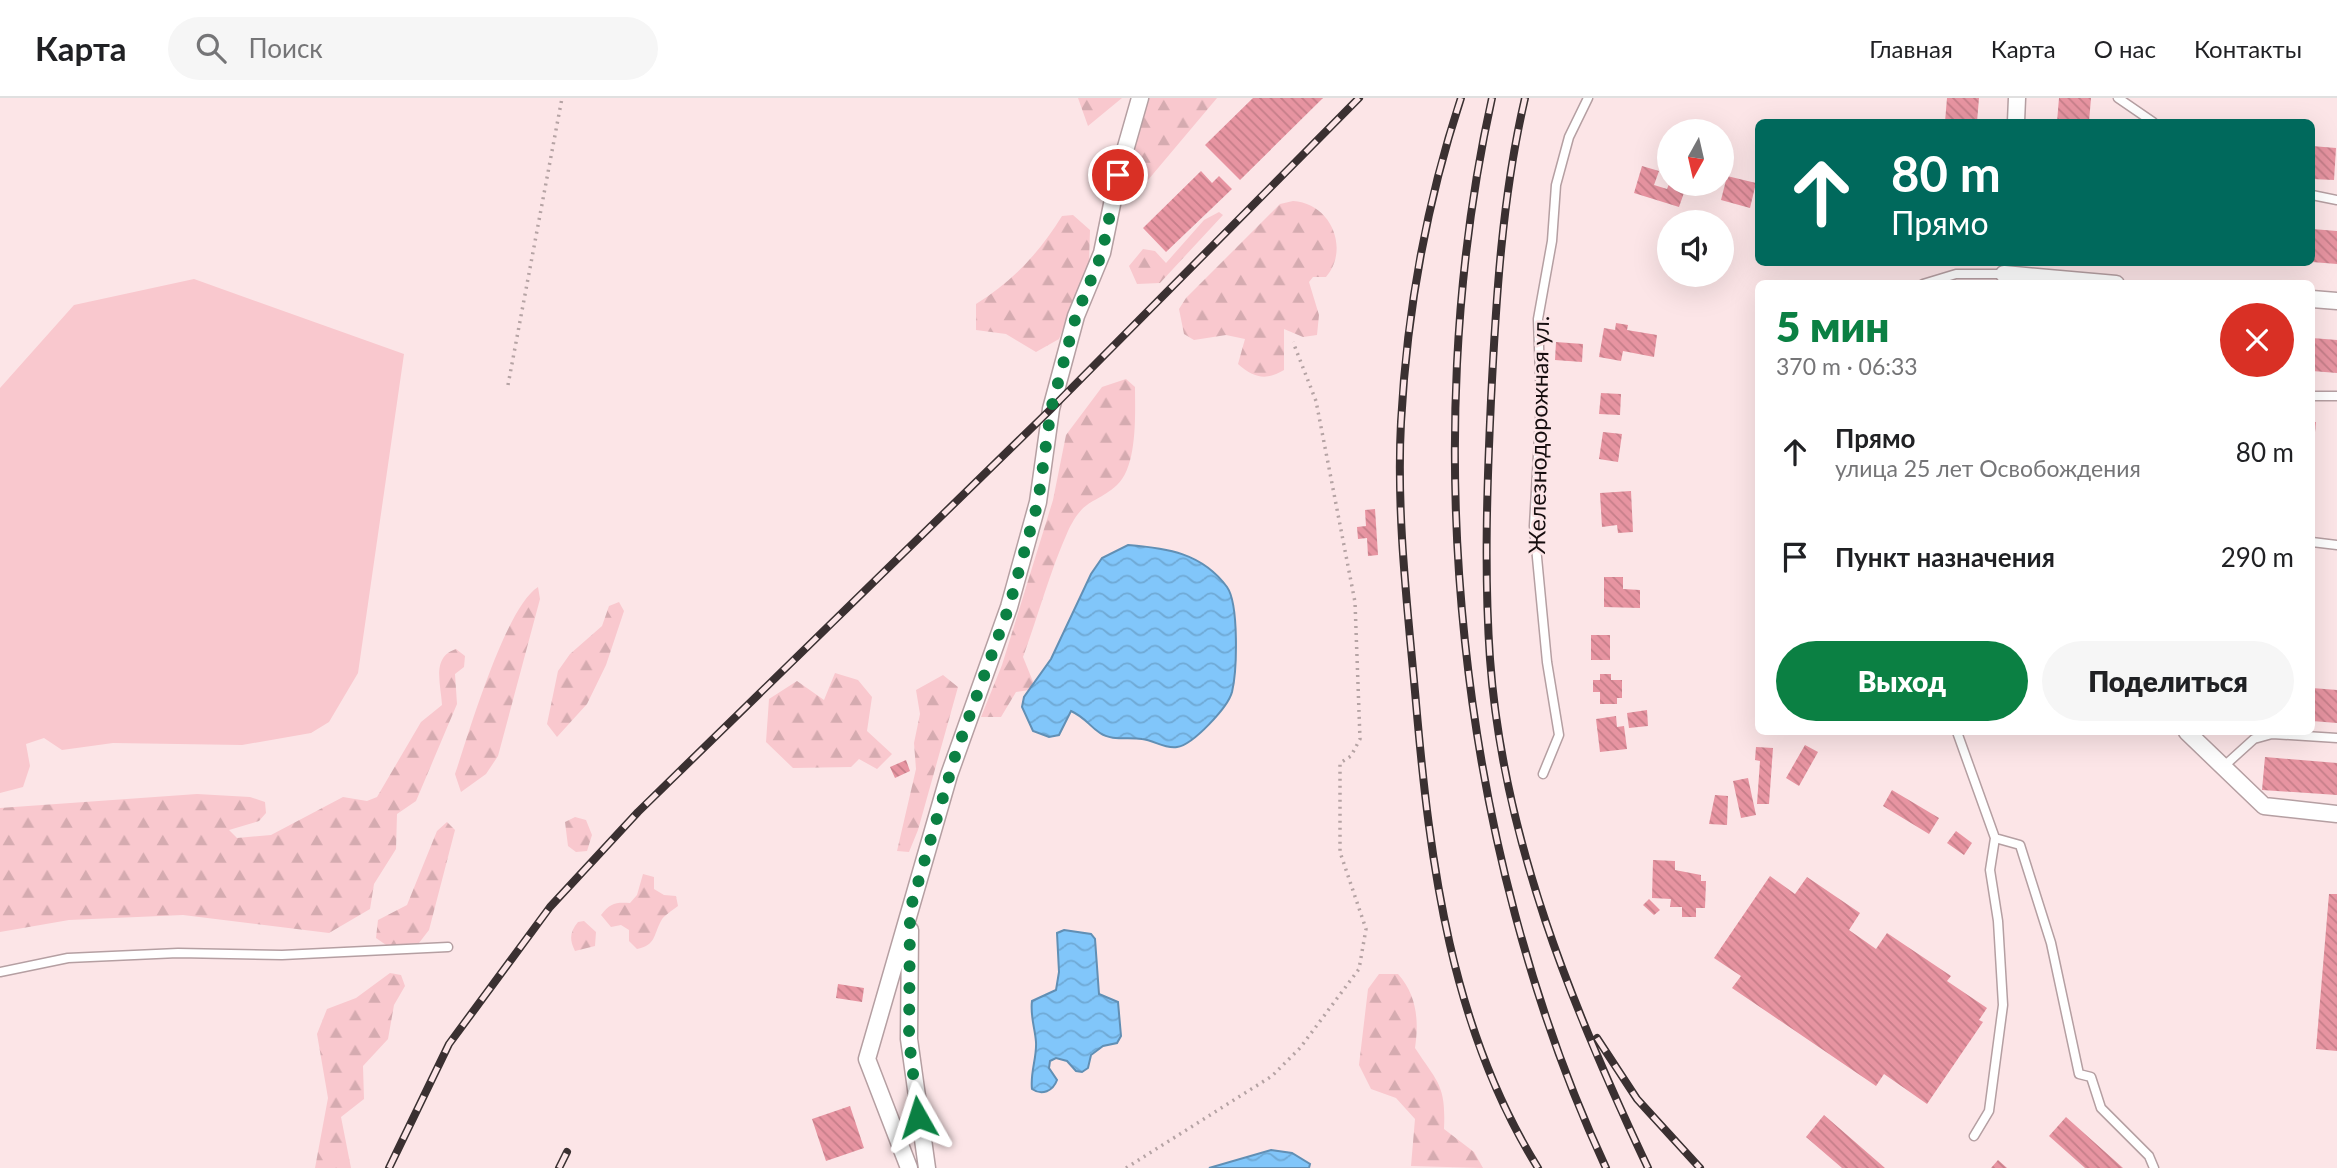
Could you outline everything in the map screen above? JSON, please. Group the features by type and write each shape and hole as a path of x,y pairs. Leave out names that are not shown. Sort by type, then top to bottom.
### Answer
{"street":[{"path":"909,1168 867,1059 957,750 1009,607 1038,502 1051,409 1076,316 1102,253 1118,175 1140,98"},
{"path":"2015,119 2018,98"},
{"path":"2004,273 2075,280"},
{"path":"2315,299 2337,301"},
{"path":"2190,735 2264,806 2337,814"},
{"path":"910,910 909,1039 927,1168"}],"lane":[{"name":"Железнодорожная ул.","path":"1543,774 1559,735 1547,662 1534,526 1541,402 1538,319 1552,241 1556,185 1569,137 1588,98"},
{"path":"2118,98 2149,119"},
{"path":"2315,196 2337,200"},
{"path":"1936,280 1956,274 2004,273"},
{"path":"2315,396 2337,396"},
{"path":"2315,542 2337,545"},
{"path":"1958,735 1995,838 1990,870 1998,921 2003,1005 1989,1111 1974,1136"},
{"path":"2223,767 2254,738 2268,735"},
{"path":"2288,735 2337,738"},
{"path":"1995,838 2020,845 2051,943 2079,1074 2091,1077 2101,1108 2149,1156 2154,1168"},
{"path":"0,972 68,958 178,953 282,956 448,947"}],"path":[{"path":"508,385 562,98"},
{"path":"1126,1168 1272,1076 1300,1048 1359,969 1366,929 1340,852 1340,763 1352,756 1360,739 1355,602 1316,401 1293,342"}],"green space":[{"path":"1078,98 1122,98 1088,126"},
{"path":"1149,98 1217,98 1132,199 1119,192"},
{"path":"1293,201 1318,210 1326,219 1333,229 1336,254 1326,277 1313,277 1309,282 1319,315 1317,335 1303,337 1284,329 1284,370 1266,377 1255,375 1238,364 1245,339 1226,335 1194,340 1184,334 1179,309 1186,298 1280,204"},
{"path":"1219,212 1223,215 1160,283 1137,284 1129,266 1143,249 1155,251 1166,263 1204,220"},
{"path":"1073,215 1090,230 1089,262 1059,339 1036,352 1006,334 976,330 976,304 1002,286 1024,265 1062,216"},
{"path":"194,279 404,354 358,673 329,722 311,733 242,745 113,743 62,750 44,738 26,744 30,766 23,787 0,793 0,388 74,305"},
{"path":"1126,379 1135,387 1134,438 1129,465 1117,485 1079,512 1068,531 1023,657 1036,689 1016,692 1001,717 981,717 1002,665 1053,500 1066,435 1102,387"},
{"path":"538,587 540,599 498,756 486,774 461,792 455,774 489,673 513,619"},
{"path":"619,602 624,611 606,665 587,704 557,737 547,724 558,671 570,654 602,626 609,606"},
{"path":"456,649 465,656 464,667 455,674 457,704 416,801 397,814 396,849 374,884 370,909 329,933 183,915 69,920 0,932 0,808 197,794 250,797 265,802 266,813 259,821 229,830 237,838 271,835 343,797 367,801 377,797 421,722 442,705 440,665 448,653"},
{"path":"835,673 858,680 872,697 867,731 892,754 877,769 859,759 851,767 793,768 766,742 769,699 797,681 824,700"},
{"path":"943,675 958,687 918,830 909,852 897,851 916,769 914,743 920,714 916,690"},
{"path":"575,817 586,820 592,835 587,851 576,852 568,846 565,822"},
{"path":"447,822 455,830 429,930 412,952 389,947 376,938 378,920 407,905 437,831"},
{"path":"643,874 654,877 654,889 664,895 676,896 678,906 662,919 651,942 637,949 629,941 629,930 621,925 611,927 601,915 614,904 630,903 637,895"},
{"path":"584,921 596,932 595,946 575,951 572,932 578,922"},
{"path":"390,973 401,975 405,986 394,1005 388,1039 363,1066 364,1099 341,1117 351,1168 315,1168 328,1098 317,1034 327,1009 356,998"},
{"path":"1379,974 1398,974 1409,991 1416,1018 1415,1048 1435,1077 1442,1093 1444,1129 1474,1152 1483,1168 1411,1166 1415,1119 1396,1098 1371,1089 1359,1065 1368,989"}],"water":[{"path":"1128,545 1183,554 1206,567 1227,587 1234,608 1236,638 1234,682 1229,699 1200,733 1177,747 1142,739 1104,735 1071,711 1059,735 1049,737 1033,731 1022,707 1024,697 1051,659 1091,574 1102,558"},
{"path":"1064,930 1091,934 1095,939 1099,994 1118,1002 1121,1036 1117,1043 1103,1046 1091,1055 1088,1068 1082,1072 1076,1071 1067,1061 1056,1058 1050,1061 1049,1068 1057,1080 1050,1090 1040,1092 1032,1089 1036,1048 1032,1001 1056,990 1059,972 1057,933"},
{"path":"1271,1150 1292,1153 1310,1164 1309,1168 1209,1168"}],"building":[{"path":"1253,98 1323,98 1240,180 1205,145"},
{"path":"1947,98 1979,98 1977,119 1945,119"},
{"path":"2059,98 2091,98 2089,119 2057,119"},
{"path":"2315,146 2336,148 2334,180 2315,179"},
{"path":"1642,166 1657,170 1654,185 1657,186 1657,196 1683,196 1679,207 1634,193"},
{"path":"1201,171 1212,183 1219,176 1232,189 1166,252 1143,228"},
{"path":"1734,178 1755,183 1750,208 1721,200 1722,196 1734,196"},
{"path":"2315,229 2337,231 2337,264 2315,262"},
{"path":"1616,323 1628,325 1627,330 1657,335 1654,357 1623,351 1621,361 1599,357 1604,328 1615,330"},
{"path":"2315,338 2337,340 2337,373 2315,371"},
{"path":"1556,342 1583,344 1582,362 1555,360"},
{"path":"1601,393 1621,394 1620,415 1599,414"},
{"path":"1603,432 1622,434 1618,462 1599,459"},
{"path":"1631,491 1633,532 1618,533 1617,525 1602,527 1600,493"},
{"path":"1375,509 1378,555 1368,556 1367,538 1358,539 1357,527 1366,526 1365,510"},
{"path":"1604,577 1623,577 1623,589 1640,590 1640,608 1604,607"},
{"path":"1591,635 1610,635 1610,660 1591,660"},
{"path":"1600,674 1611,674 1611,680 1622,680 1622,698 1617,698 1617,704 1600,704 1600,692 1593,692 1593,680 1600,680"},
{"path":"2315,688 2337,690 2337,723 2315,721"},
{"path":"1647,710 1648,726 1629,728 1627,713"},
{"path":"1616,716 1617,727 1624,726 1627,749 1600,752 1596,719"},
{"path":"1805,745 1818,752 1799,786 1786,778"},
{"path":"1756,747 1773,748 1769,804 1757,804 1760,761 1755,760"},
{"path":"2265,757 2337,763 2337,795 2262,790"},
{"path":"906,760 910,771 895,778 890,767"},
{"path":"1748,778 1756,815 1741,818 1733,781"},
{"path":"1892,790 1939,818 1929,834 1883,806"},
{"path":"1715,795 1728,796 1727,825 1709,824"},
{"path":"1956,831 1972,843 1964,855 1947,843"},
{"path":"1653,860 1675,861 1675,870 1701,875 1701,881 1706,881 1705,908 1696,908 1696,917 1682,917 1682,907 1670,907 1671,899 1652,898"},
{"path":"1770,876 1795,894 1807,877 1860,913 1849,930 1876,949 1887,933 1951,976 1947,981 1987,1008 1979,1020 1983,1022 1927,1104 1884,1074 1876,1086 1732,988 1741,976 1714,958"},
{"path":"2329,894 2337,894 2337,1051 2316,1049"},
{"path":"1649,899 1660,910 1654,915 1643,905"},
{"path":"838,984 864,988 862,1002 836,998"},
{"path":"850,1106 864,1148 826,1161 812,1119"},
{"path":"1824,1115 1885,1168 1842,1168 1806,1137"},
{"path":"2066,1117 2123,1168 2085,1168 2049,1136"},
{"path":"1998,1160 2007,1168 1991,1168"}],"railway":[{"path":"389,1168 449,1044 550,907 638,812 1051,409 1359,98"},
{"path":"1461,98 1428,218 1408,339 1400,457 1404,563 1429,824 1450,943 1465,1002 1484,1059 1508,1114 1538,1168"},
{"path":"1492,98 1469,229 1457,365 1456,503 1465,642 1485,780 1515,914 1555,1045 1606,1168"},
{"path":"1525,98 1501,248 1490,432 1487,594 1497,726 1509,792 1545,921 1593,1046 1648,1168"},
{"path":"1597,1038 1637,1099 1700,1168"},
{"path":"559,1168 567,1152"}],"route":[{"path":"918,1117 909,1039 910,910 956,753 978,686 1009,607 1038,502 1051,409 1076,316 1102,253 1118,175"}]}
